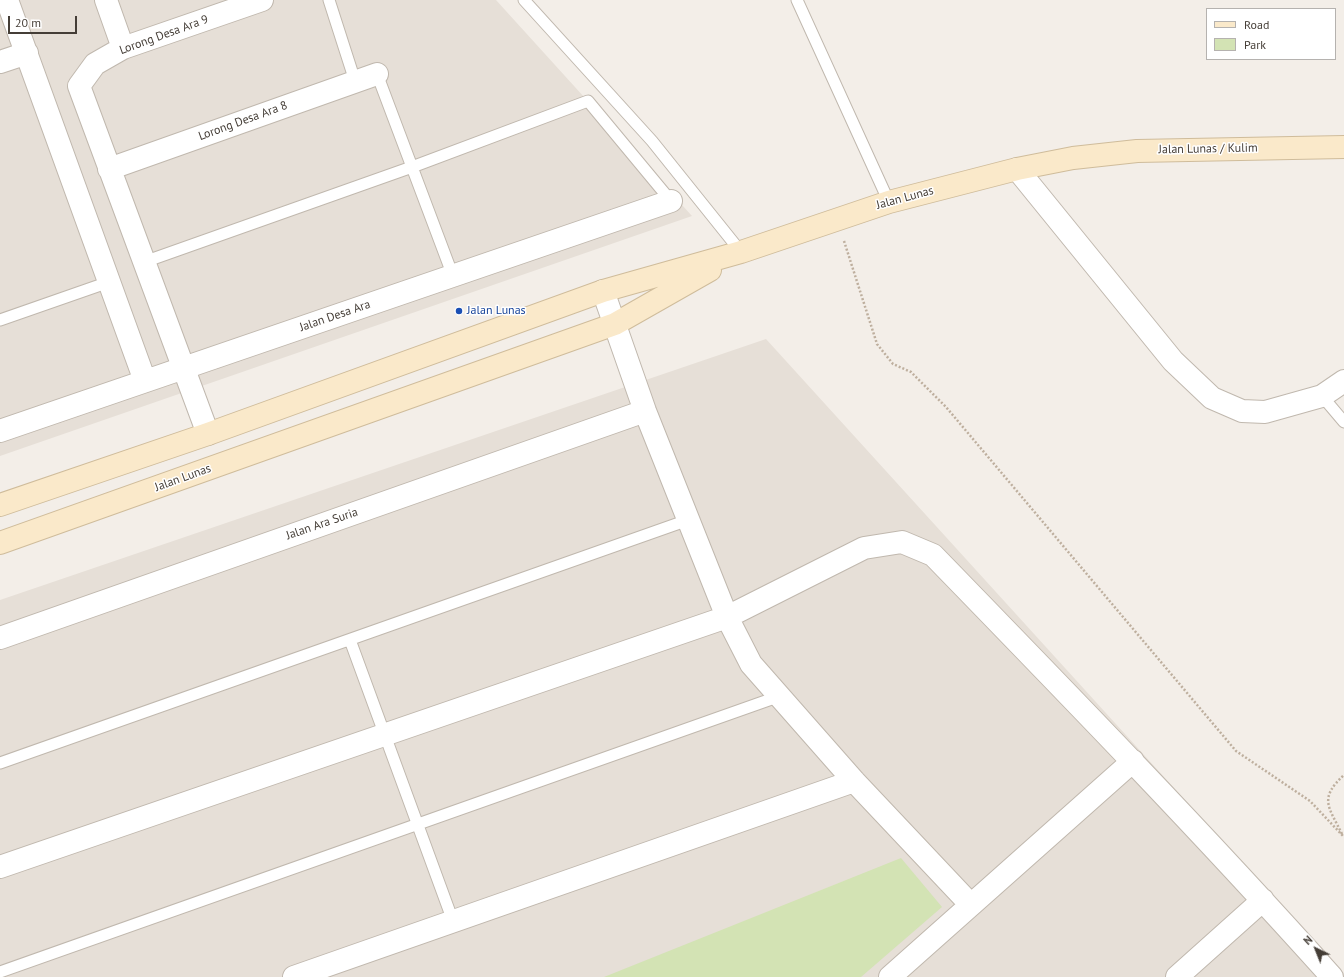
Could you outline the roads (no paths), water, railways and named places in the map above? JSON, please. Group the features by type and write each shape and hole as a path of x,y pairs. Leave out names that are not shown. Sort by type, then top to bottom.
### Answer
{"main road":[{"name":"Jalan Lunas / Kulim","path":"1073,158 1136,151 1344,147"},
{"name":"Jalan Lunas","path":"0,505 208,434 603,292 741,252 889,202 1017,169 1073,158"},
{"name":"Jalan Lunas","path":"0,543 615,324 741,252"}],"street":[{"path":"7,0 145,381"},
{"path":"106,0 123,48"},
{"name":"Lorong Desa Ara 9","path":"109,168 79,86 95,64 123,48 262,0"},
{"path":"0,62 27,53"},
{"name":"Lorong Desa Ara 8","path":"109,168 377,74"},
{"path":"109,168 208,434"},
{"path":"1017,169 1173,361 1212,398 1242,412 1265,412 1322,396 1344,381"},
{"name":"Jalan Desa Ara","path":"0,431 671,201"},
{"path":"603,292 645,411 688,520 727,617 751,664 854,781 971,905"},
{"name":"Jalan Ara Suria","path":"0,638 645,411"},
{"path":"0,866 727,617 864,548 902,542 934,555 1133,761 1263,900 1332,977"},
{"path":"890,977 1133,761"},
{"path":"294,977 854,781"},
{"path":"1177,977 1263,900"}],"lane":[{"path":"329,0 355,81"},
{"path":"524,0 652,142 741,252"},
{"path":"797,0 889,202"},
{"path":"377,74 453,276"},
{"path":"144,262 412,167 588,101 671,201"},
{"path":"0,320 109,282"},
{"path":"1322,396 1344,422"},
{"path":"0,762 688,520"},
{"path":"350,640 453,921"},
{"path":"0,972 780,696"}],"place":[{"name":"Jalan Lunas","path":"459,311"}]}
